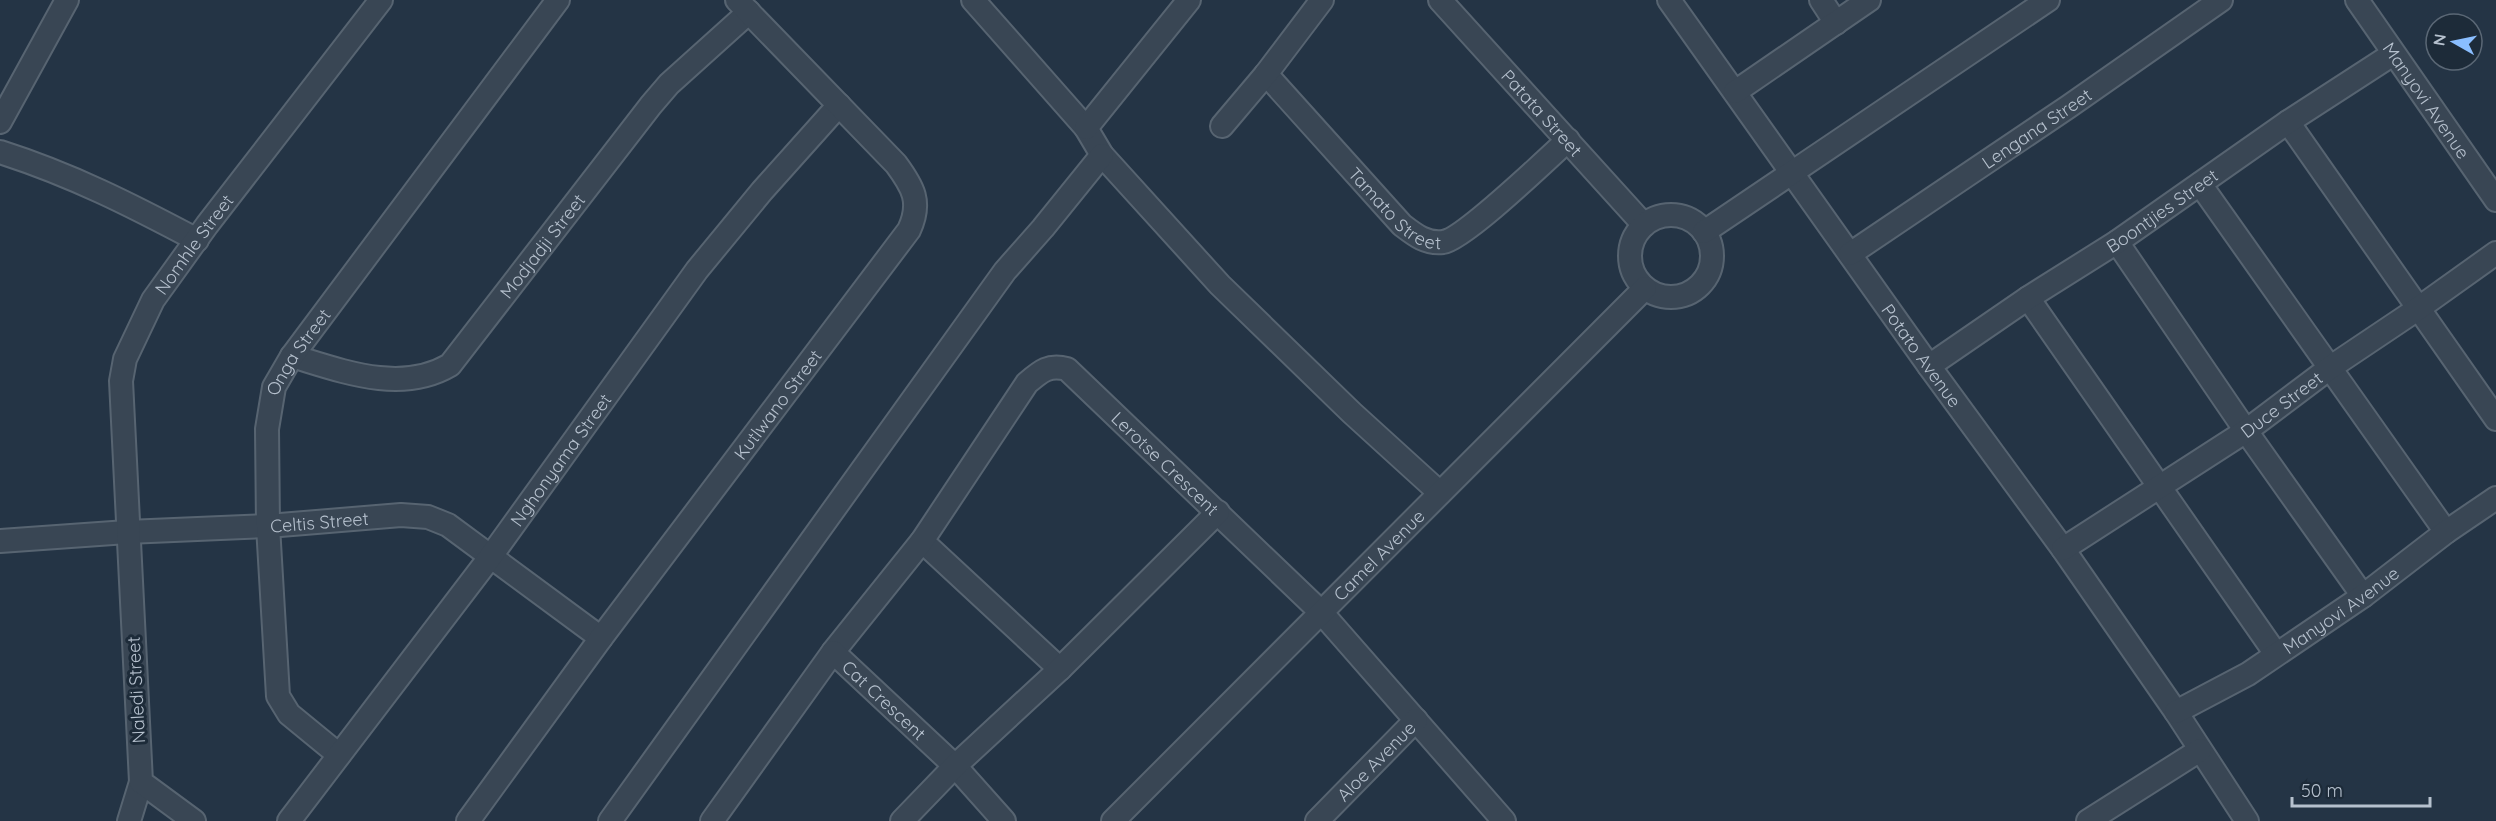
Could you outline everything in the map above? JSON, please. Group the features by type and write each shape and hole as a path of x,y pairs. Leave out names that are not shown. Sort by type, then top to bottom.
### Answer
{"street":[{"path":"0,122 67,0"},
{"name":"Nomhle Street","path":"127,532 121,381 125,359 153,300 381,0"},
{"name":"Onga Street","path":"339,755 289,714 278,696 268,526 269,410 274,387 292,356 558,0"},
{"path":"973,0 1086,128 1102,155 1220,285 1440,493"},
{"path":"1086,128 1188,0"},
{"path":"1222,126 1266,74 1322,0"},
{"name":"Patata Street","path":"1440,0 1644,225"},
{"name":"Potato Avenue","path":"1669,0 2062,549 2176,712 2247,821"},
{"path":"1821,0 1836,23"},
{"path":"1736,92 1869,0"},
{"path":"1704,232 2048,0"},
{"name":"Lengana Street","path":"1850,254 2068,107 2220,0"},
{"name":"Manyovi Avenue","path":"2357,0 2496,200"},
{"name":"Modjadji Street","path":"292,356 344,372 398,379 416,379 434,375 450,365 461,354 651,105 743,6"},
{"name":"Kutlwano Street","path":"468,821 601,638 909,230 917,214 915,199 907,180 896,164 743,6"},
{"name":"Boontjies Street","path":"1929,366 2028,298 2117,242 2288,122 2393,54"},
{"name":"Tamato Street","path":"1266,74 1395,218 1418,237 1432,242 1445,242 1470,227 1568,140"},
{"name":"Nghonyama Street","path":"289,821 491,556 697,270 762,191 839,105"},
{"path":"2288,122 2496,419"},
{"path":"0,152 86,183 197,240"},
{"path":"610,821 1005,271 1044,228 1102,155"},
{"path":"2200,184 2446,532"},
{"path":"1669,215 1682,216 1694,222 1711,244 1713,258 1710,271 1703,283 1692,292 1680,297 1653,294 1645,288 1634,275 1630,262 1631,248 1644,225 1656,218 1669,215"},
{"path":"2117,242 2363,596"},
{"name":"Duce Street","path":"2062,549 2246,430 2496,253"},
{"name":"Camel Avenue","path":"1113,821 1645,288"},
{"path":"2028,298 2276,654"},
{"name":"Lerotse Crescent","path":"833,652 922,541 1020,392 1038,373 1055,366 1067,369 1077,376 1218,512 1060,669 955,766 902,821"},
{"name":"Manyovi Avenue","path":"2176,712 2215,693 2363,596 2446,532 2496,498"},
{"path":"1218,512 1321,612 1416,720"},
{"name":"Celtis Street","path":"0,541 127,532 268,526 401,515 428,518 448,525 601,638"},
{"name":"Naledi Street","path":"127,532 141,782"},
{"path":"922,541 1060,669"},
{"name":"Cat Crescent","path":"712,821 833,652 955,766 1004,821"},
{"name":"Aloe Avenue","path":"1317,821 1416,720 1501,820"},
{"path":"2088,821 2200,750"},
{"path":"129,821 141,782 194,821"}]}
